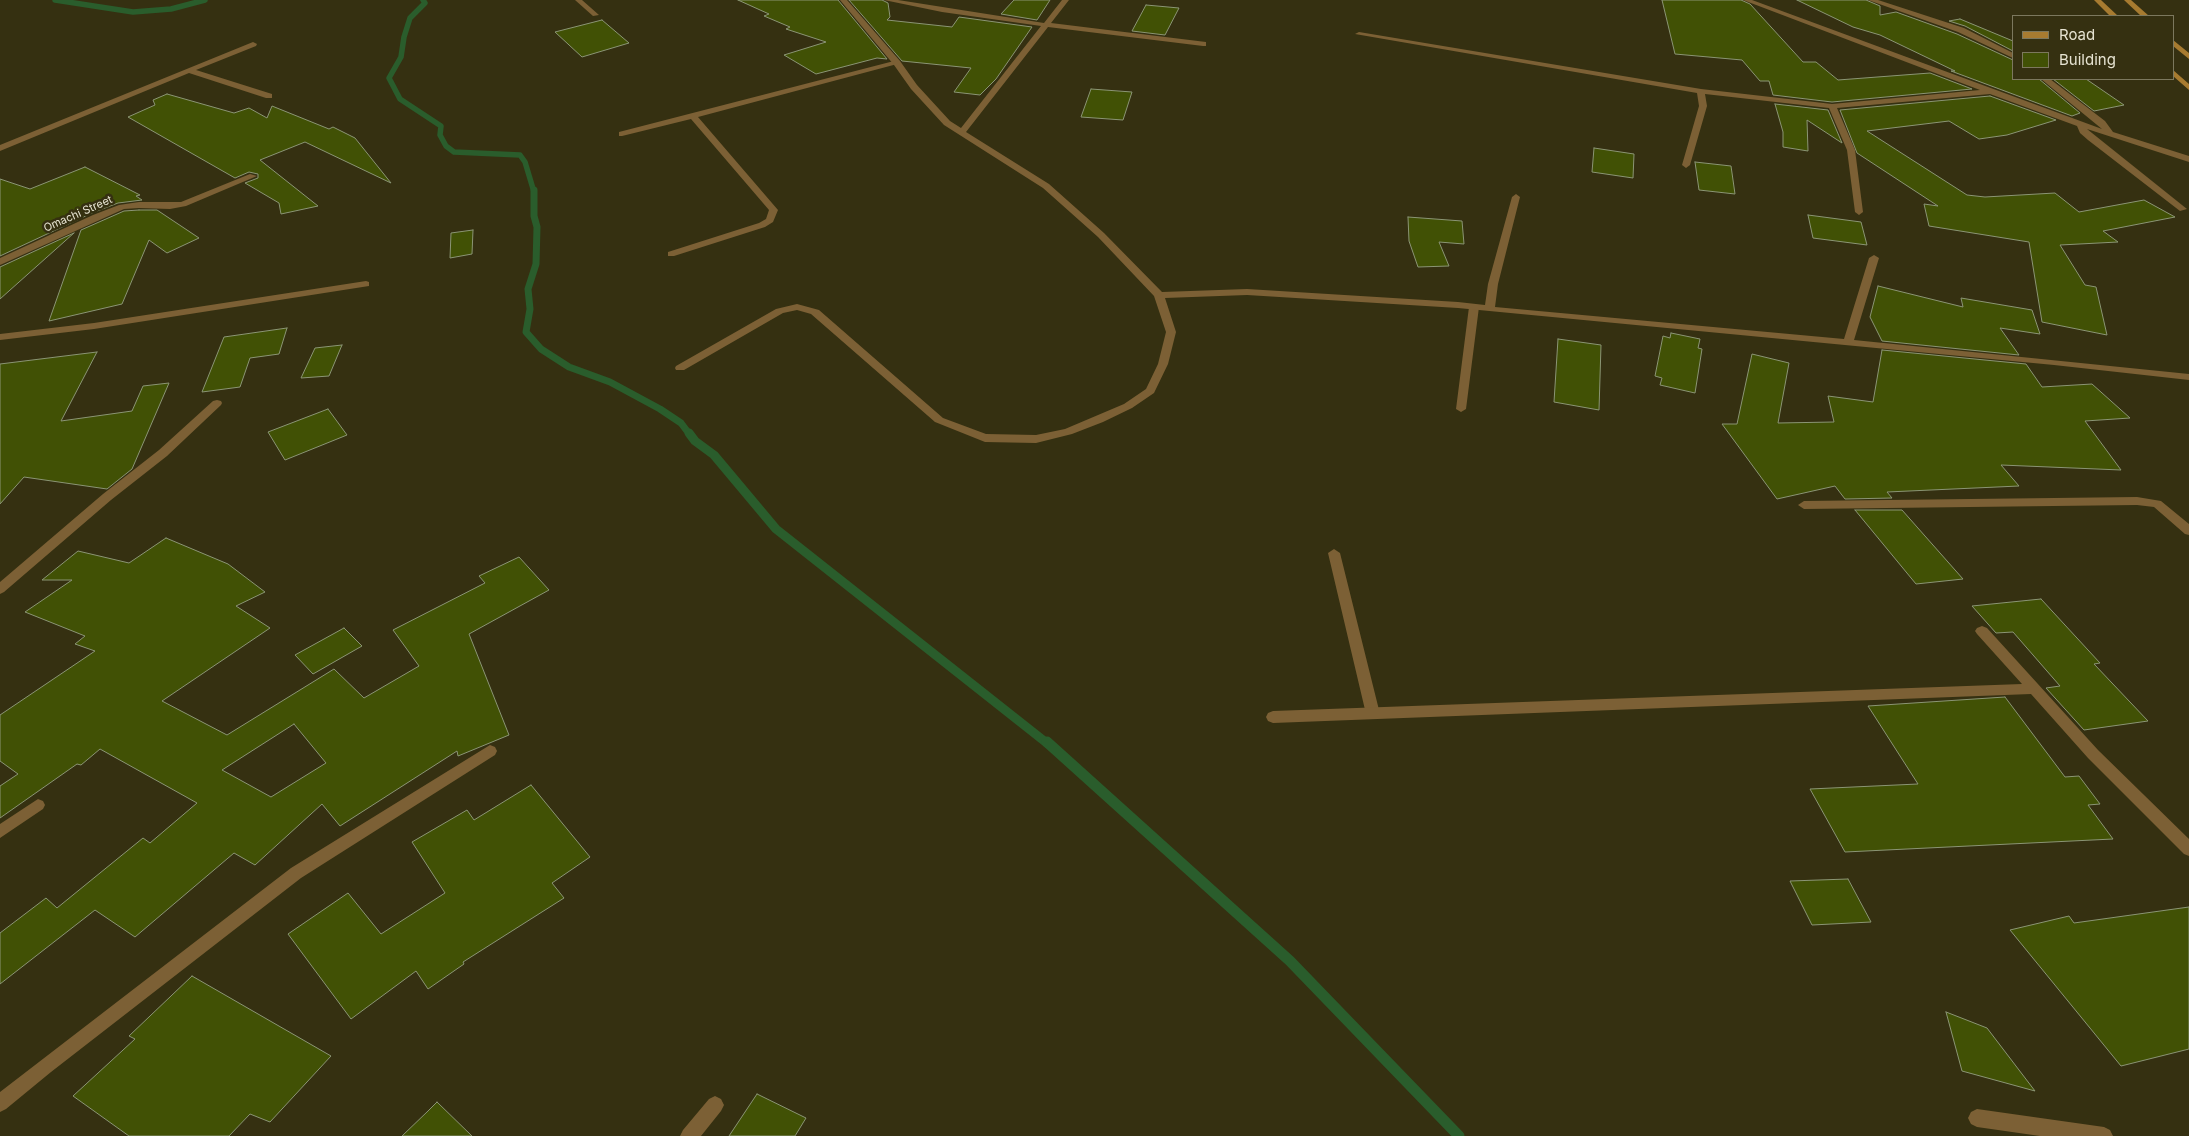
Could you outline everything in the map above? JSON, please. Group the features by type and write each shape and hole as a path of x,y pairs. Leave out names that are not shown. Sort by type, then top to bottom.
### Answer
{"main road":[{"path":"2097,0 2113,15"},
{"path":"2127,0 2144,15"},
{"path":"2174,43 2189,57"},
{"path":"2174,73 2189,88"}],"street":[{"path":"578,0 595,15"},
{"path":"680,368 780,312 797,307 815,312 939,420 985,438 1036,439 1068,432 1128,406 1150,391 1163,364 1171,332 1159,295 1101,235 1046,186 947,123 914,87 897,63 843,0"},
{"path":"887,0 1046,25 1203,44"},
{"path":"961,133 1066,0"},
{"path":"1746,0 2081,124 2189,159"},
{"path":"1871,0 1962,30 2012,55"},
{"path":"1359,34 1701,91 1832,106 1992,91"},
{"path":"0,148 253,44"},
{"path":"622,134 897,63"},
{"path":"188,70 270,96"},
{"path":"2046,80 2102,123 2110,134"},
{"path":"1686,165 1702,106 1701,91"},
{"path":"1832,106 1851,150 1859,212"},
{"path":"671,254 762,226 770,220 774,210 693,116"},
{"path":"2081,124 2083,131 2091,138 2183,208"},
{"name":"Omachi Street","path":"0,262 96,216 122,207 183,204 253,176"},
{"path":"1490,309 1494,284 1516,197"},
{"path":"1848,343 1874,258"},
{"path":"0,337 94,326 270,297 366,284"},
{"path":"1159,295 1247,292 1474,307 2189,377"},
{"path":"1461,409 1474,307"},
{"path":"0,589 163,453 217,403"},
{"path":"1804,505 2137,500 2157,504 2189,531"},
{"path":"1334,553 1373,714"},
{"path":"1982,631 2093,754 2189,849"},
{"path":"1273,717 2034,689"},
{"path":"0,1103 45,1066 296,873 490,751"},
{"path":"0,832 38,805"},
{"path":"689,1136 715,1105"},
{"path":"1977,1118 2104,1136"}],"building":[{"path":"738,0 838,0 887,59 877,58 816,74 784,55 826,42 786,29 790,27 764,16 769,14"},
{"path":"849,0 882,0 888,3 890,17 887,20 952,27 959,17 1032,27 996,79 980,95 954,92 971,68 902,61"},
{"path":"1014,0 1050,0 1037,20 1001,14"},
{"path":"1662,0 1741,0 1750,4 1803,62 1816,62 1838,80 1930,73 1972,89 1832,102 1773,95 1769,81 1760,81 1742,60 1675,54"},
{"path":"1797,0 1866,0 1880,6 1880,15 1896,12 1957,34 2012,60 2012,80 2040,80 2080,113 2072,116 1951,71 1955,71 1880,35 1853,27"},
{"path":"1146,5 1179,8 1165,35 1132,31"},
{"path":"1960,19 2012,41 2012,50 1965,26 1949,21"},
{"path":"602,20 629,43 582,57 555,32"},
{"path":"2054,80 2087,80 2124,105 2094,111"},
{"path":"1091,89 1132,92 1123,120 1081,117"},
{"path":"167,94 234,113 249,108 267,118 272,106 329,129 333,127 355,138 391,183 305,142 260,160 318,206 281,214 279,203 245,183 258,178 258,174 249,172 235,178 128,117 155,105 153,100"},
{"path":"1990,96 2056,120 2007,135 1979,139 1949,121 1867,131 1967,195 1985,197 2055,193 2079,212 2144,200 2175,217 2103,231 2118,242 2060,245 2085,285 2096,287 2107,335 2042,322 2029,242 1929,226 1924,204 1938,206 1857,153 1840,110"},
{"path":"1775,104 1828,110 1842,143 1807,120 1808,151 1783,147 1783,132"},
{"path":"1594,148 1634,154 1633,178 1592,172"},
{"path":"1695,162 1731,166 1735,194 1699,190"},
{"path":"85,167 140,195 136,196 142,200 118,203 92,213 0,256 0,179 30,189"},
{"path":"157,210 199,238 167,253 149,240 122,304 49,321 81,230 124,211"},
{"path":"1808,215 1861,222 1867,245 1813,238"},
{"path":"1408,217 1462,221 1464,244 1439,242 1449,266 1418,267 1409,241"},
{"path":"473,230 472,254 450,258 451,233"},
{"path":"74,233 0,299 0,267"},
{"path":"1878,286 1963,307 1961,298 2032,310 2040,334 2000,328 2019,355 1882,341 1870,317"},
{"path":"287,328 279,354 250,358 240,387 202,392 224,337"},
{"path":"1671,333 1700,339 1698,348 1702,349 1695,393 1660,385 1662,378 1655,376 1663,336 1670,338"},
{"path":"1558,339 1601,345 1599,410 1554,402"},
{"path":"342,345 329,376 301,378 315,348"},
{"path":"1882,350 2026,364 2042,387 2092,384 2130,418 2085,421 2121,470 2001,465 2019,486 1887,492 1892,498 1845,499 1835,486 1777,499 1722,424 1737,424 1752,354 1789,363 1778,423 1834,422 1828,396 1873,402"},
{"path":"97,352 61,421 132,411 143,386 169,383 132,469 107,489 24,477 0,504 0,364"},
{"path":"328,409 347,435 285,460 268,432"},
{"path":"1855,510 1902,510 1963,579 1916,584"},
{"path":"166,538 228,564 265,592 236,606 270,628 162,701 227,735 334,669 364,698 419,666 393,630 485,583 479,576 519,557 549,590 469,634 509,735 458,756 457,751 340,826 322,804 255,865 234,853 135,937 95,910 0,984 0,933 46,898 57,908 143,838 150,843 197,803 100,749 81,765 77,764 0,818 0,786 18,774 0,761 0,715 95,651 75,644 85,636 25,612 72,580 42,580 78,551 129,563","holes":["294,724 326,763 271,797 222,770"]},
{"path":"2041,599 2100,663 2094,664 2148,721 2084,730 2046,688 2060,686 2013,632 1996,633 1972,606"},
{"path":"344,628 362,646 313,674 295,655"},
{"path":"2005,697 2065,777 2079,776 2100,804 2088,805 2113,839 1845,852 1810,789 1918,784 1868,706"},
{"path":"531,785 590,857 552,883 564,898 463,962 464,964 428,989 416,971 351,1019 288,934 348,893 381,934 445,893 412,842 467,810 474,820"},
{"path":"1848,879 1871,922 1812,925 1790,881"},
{"path":"2189,907 2189,1049 2121,1066 2010,930 2069,916 2074,923"},
{"path":"192,976 331,1056 270,1122 250,1114 229,1136 129,1136 73,1096 135,1039 129,1036"},
{"path":"1946,1012 1987,1028 2035,1091 1962,1071"},
{"path":"757,1094 806,1118 795,1136 729,1136"},
{"path":"437,1102 472,1136 402,1136 428,1111"}],"waterway":[{"path":"55,0 133,12 171,9 205,0"},
{"path":"423,0 425,3 410,18 404,37 401,57 389,78 400,99 441,126 440,135 446,146 454,152 520,155 525,162 534,192"},
{"path":"534,192 534,216 537,227 536,264 528,289 530,309 526,332 541,349 569,367 610,382 660,409 681,423 690,435"},
{"path":"689,433 695,441 714,455 776,529 1048,744"},
{"path":"1047,742 1290,961 1459,1136"}]}
